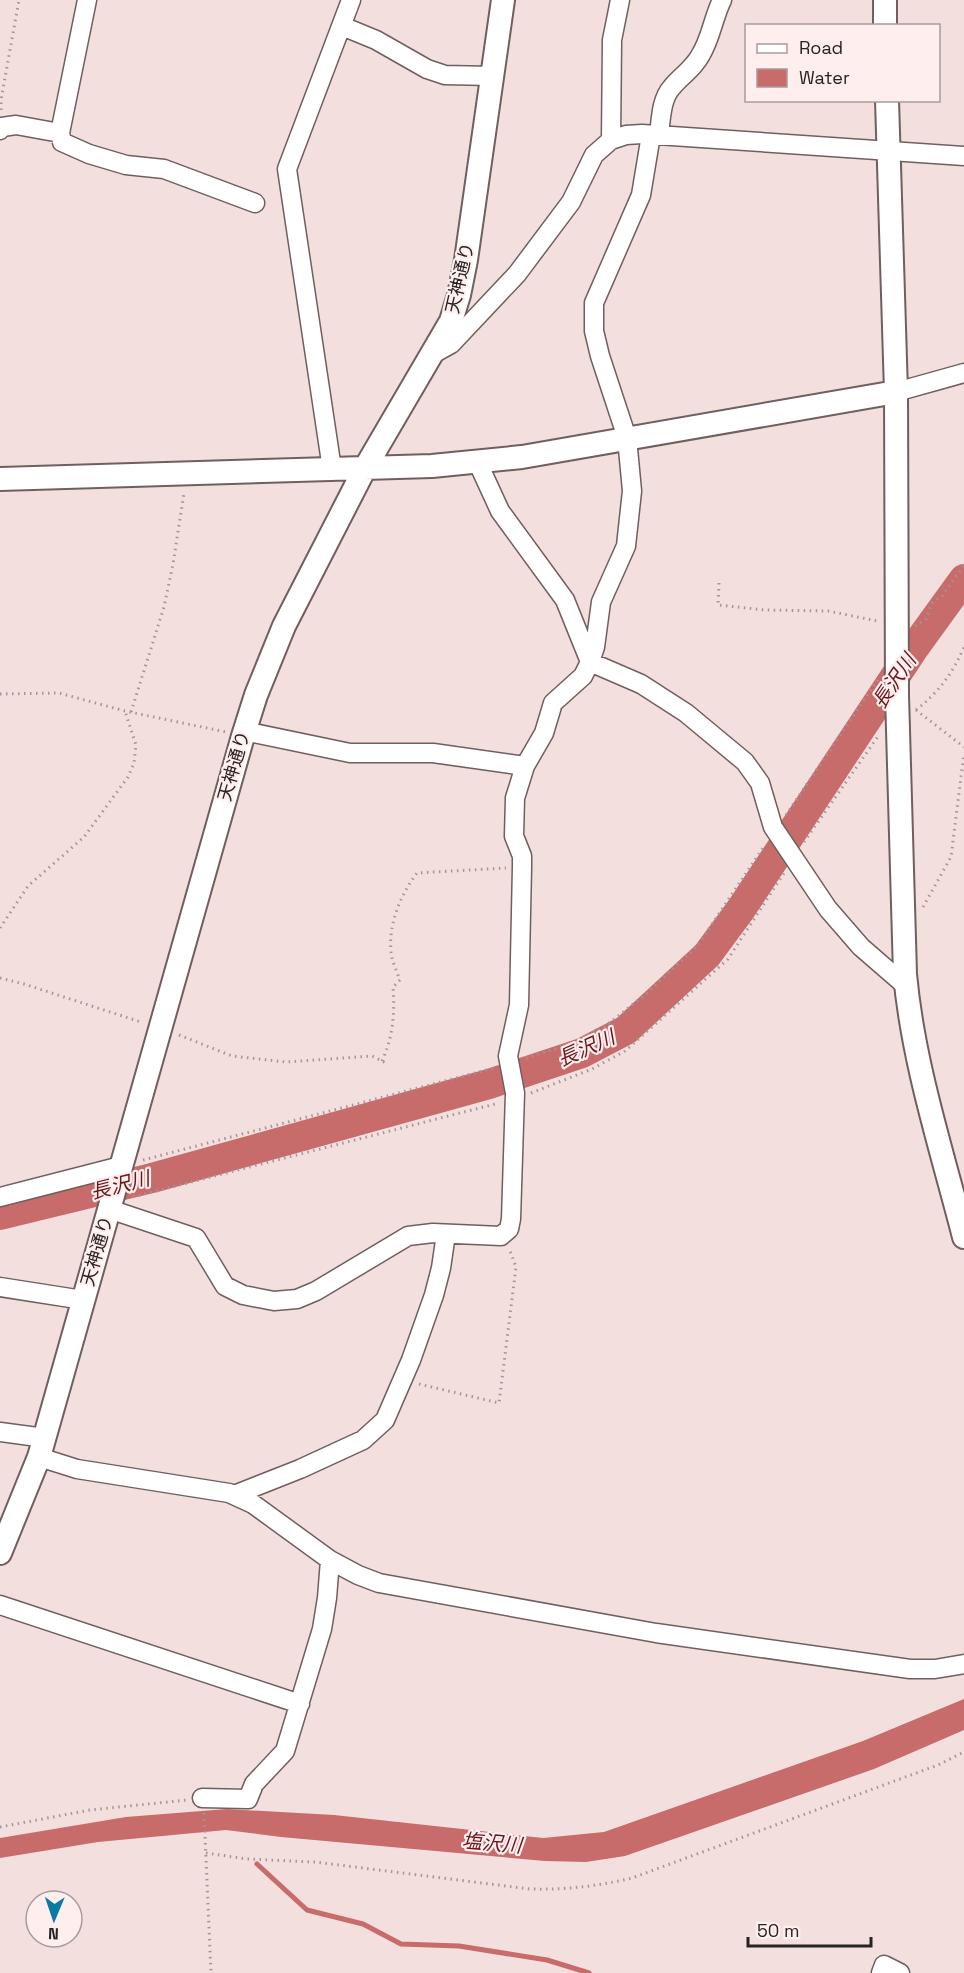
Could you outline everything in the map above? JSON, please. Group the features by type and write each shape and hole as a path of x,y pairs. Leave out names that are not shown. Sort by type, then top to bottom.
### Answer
{"street":[{"path":"87,0 60,134 62,142 89,154 126,165 164,169 255,203"},
{"path":"332,469 287,169 351,0"},
{"name":"天神通り","path":"0,1553 42,1448 243,733 256,695 285,626 365,468 451,321 466,260 503,0"},
{"path":"611,140 612,40 620,0"},
{"path":"111,1204 196,1238 225,1286 243,1295 274,1301 297,1299 316,1290 408,1236 446,1234 501,1236 509,1229 512,1219 515,1096 508,1056 519,1005 522,867 522,856 514,836 515,798 525,766 544,733 553,703 583,676 590,662 595,647 601,602 626,546 632,490 627,438 594,331 594,303 641,195 663,105 671,87 690,71 700,56 709,39 722,0"},
{"path":"885,0 885,24"},
{"path":"342,26 376,40 427,69 446,75 492,76"},
{"path":"887,102 896,392 897,639 904,707 903,928 906,986 918,1059 964,1237"},
{"path":"1,128 16,125 60,134"},
{"path":"433,354 451,344 517,274 571,202 594,155 611,140 626,135 655,135 964,156"},
{"path":"0,479 432,466 522,457 896,392 964,373"},
{"path":"477,461 500,511 565,600 590,662 641,684 686,713 745,762 760,783 776,832 828,909 861,947 906,986"},
{"path":"243,733 350,753 433,753 525,766"},
{"path":"0,1197 121,1166"},
{"path":"234,1495 300,1469 363,1440 385,1420 434,1295 446,1234"},
{"path":"0,1287 83,1300"},
{"path":"0,1432 42,1448 77,1469 234,1495 253,1504 330,1560 379,1583 656,1634 910,1669 935,1670 964,1664"},
{"path":"203,1802 248,1799 254,1784 285,1751 322,1629 330,1560"},
{"path":"0,1605 300,1704"},
{"path":"881,1973 884,1965 900,1973"}],"path":[{"path":"1,128 1,100 19,0"},
{"path":"131,712 164,607 187,474"},
{"path":"121,1166 510,1065 571,1044 604,1027 646,994 698,945 876,682 897,639 926,619 932,603 942,596 964,565"},
{"path":"719,583 718,605 765,610 828,611 897,639"},
{"path":"111,1204 515,1096 592,1069 625,1052 728,959 791,856 872,742 904,707 934,695 956,667 964,647"},
{"path":"0,694 59,693 125,711 243,733"},
{"path":"904,707 964,747"},
{"path":"0,928 28,886 84,837 128,777 134,763 136,745 125,711"},
{"path":"903,928 922,909 951,857 964,753"},
{"path":"0,978 88,1004 232,1056 286,1062 372,1056 384,1062 393,1024 393,987 400,980 392,955 393,925 405,888 417,873 522,867"},
{"path":"402,1380 499,1403 516,1267 504,1234"},
{"path":"206,1853 247,1859 315,1862 530,1889 562,1890 596,1886 632,1878 675,1863 938,1765 964,1752"},
{"path":"0,1827 90,1810 203,1802 211,1973"}],"water":[{"name":"塩沢川","path":"964,1699 964,1730 874,1769 625,1856 586,1862 545,1861 226,1830 98,1842 0,1858 0,1838 126,1817 227,1809 334,1815 543,1838 604,1832 863,1741"}],"waterway":[{"name":"長沢川","path":"0,1215 152,1178 489,1084 582,1053 626,1030 707,955 741,909 914,648 964,579"},
{"path":"257,1864 307,1910 363,1924 401,1944 459,1946 547,1960 589,1973"}]}
